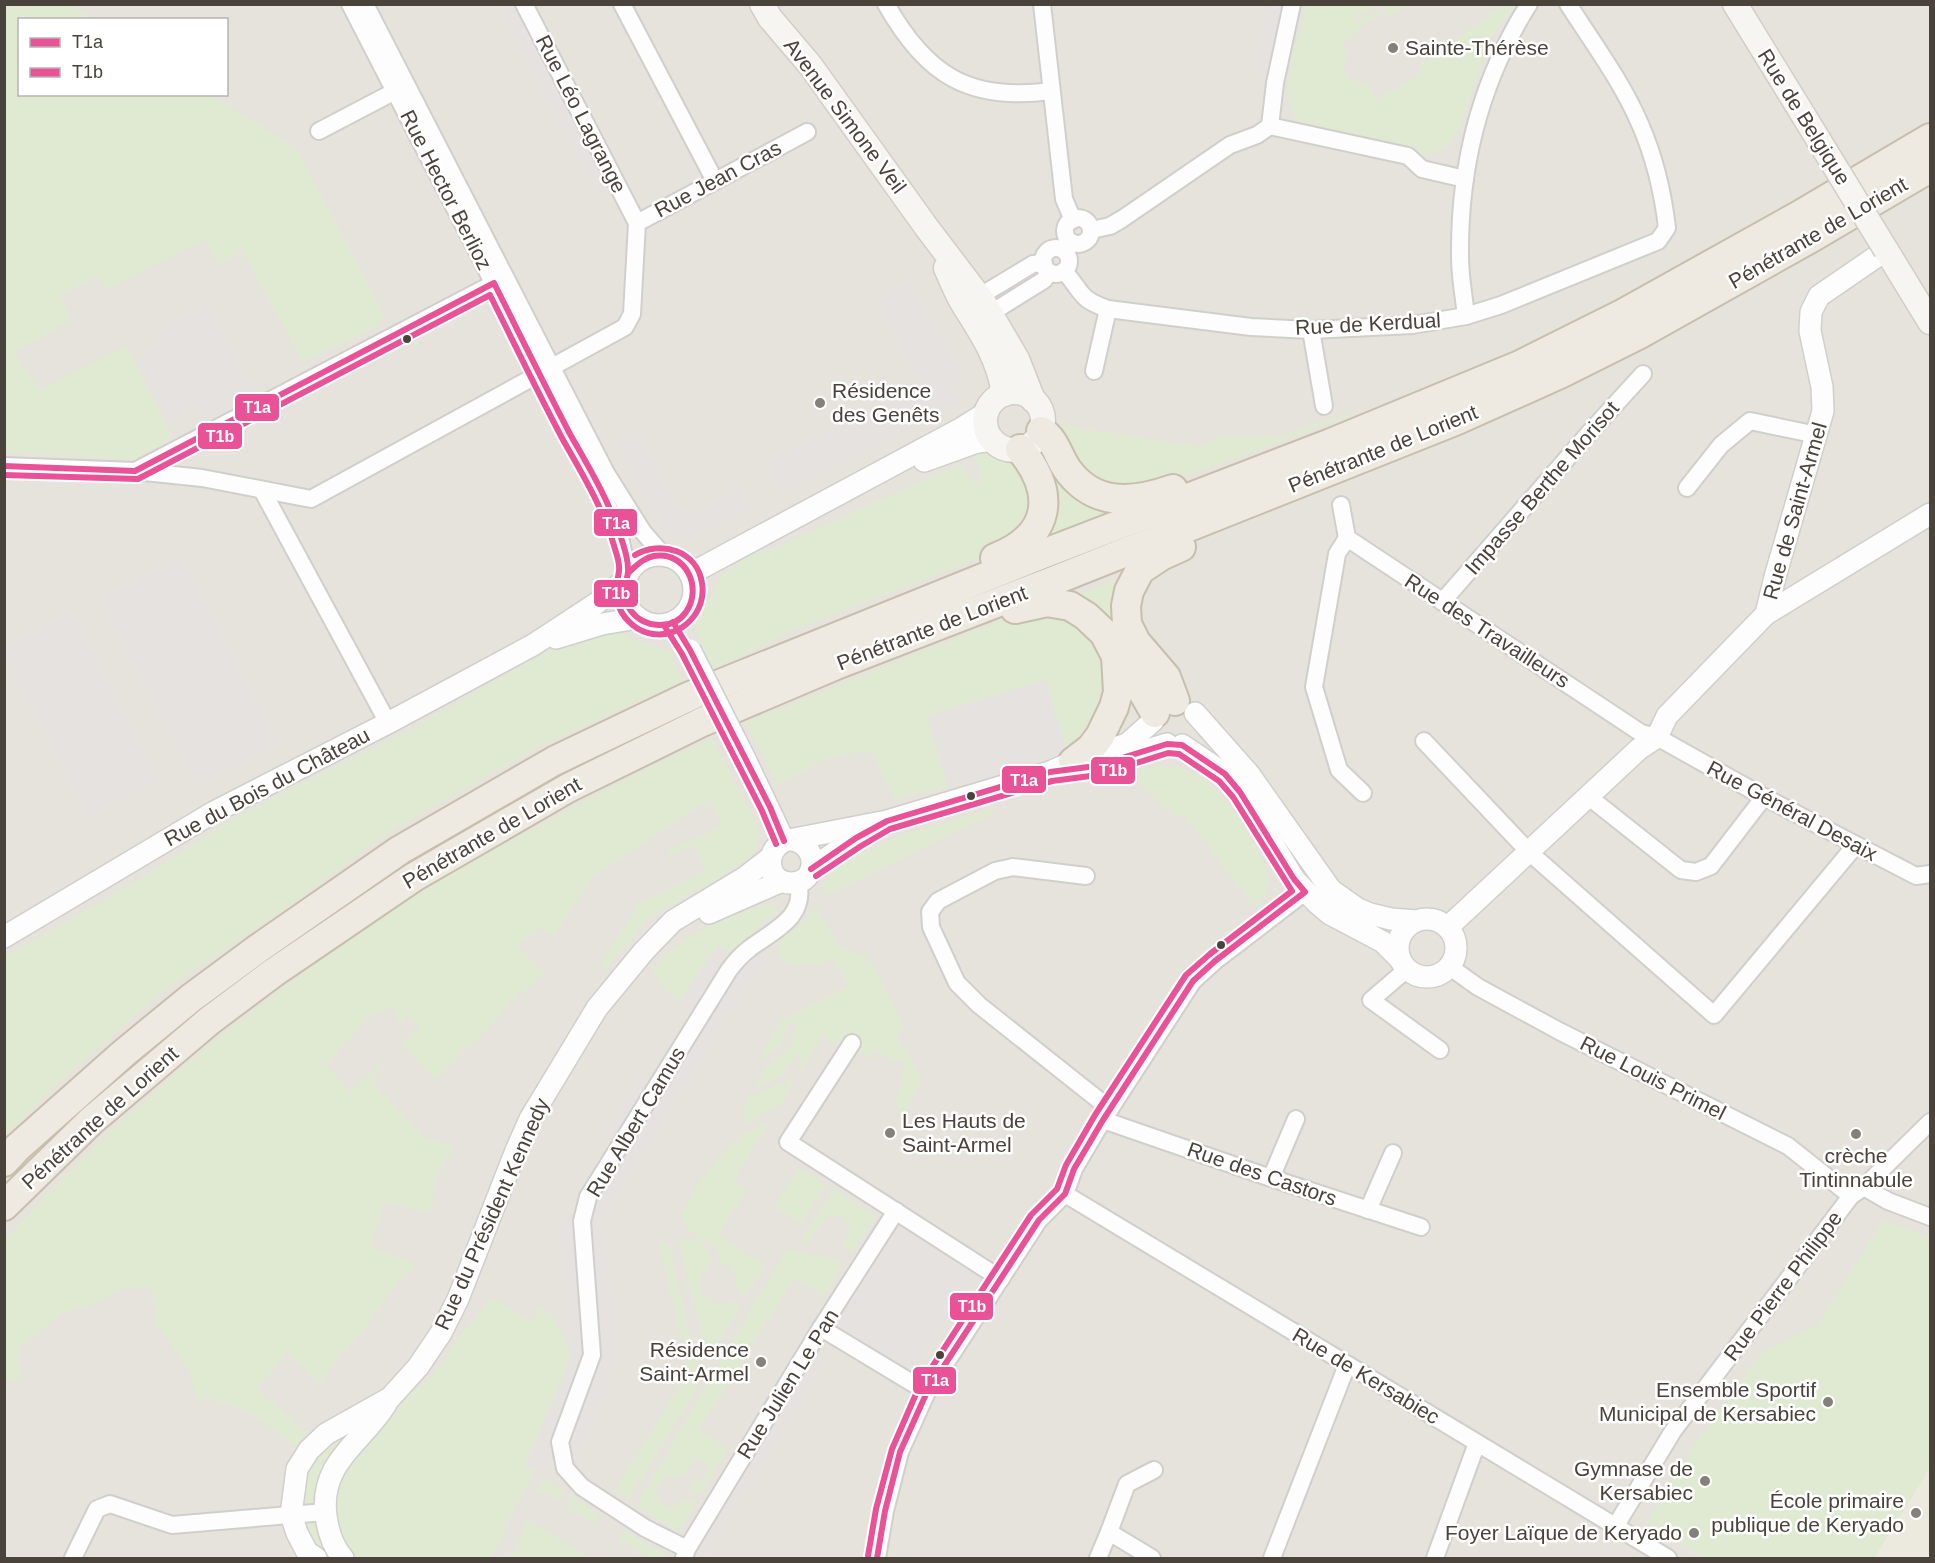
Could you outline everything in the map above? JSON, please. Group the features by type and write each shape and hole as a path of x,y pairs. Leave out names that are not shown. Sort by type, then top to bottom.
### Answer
{"highway":[{"name":"Pénétrante de Lorient","path":"4,1162 124,1053 191,998 327,899 400,850 554,761 690,696 998,572 1331,443 1520,365 1644,302 1798,216 1930,138"},
{"name":"Pénétrante de Lorient","path":"4,1206 91,1121 209,1020 273,973 414,877 490,831 619,762 702,722 836,665 1053,582 1455,421 1560,374 1638,335 1930,168"},
{"path":"690,696 831,624 1011,552 1034,532 1044,504 1030,440 1050,439 1067,469 1085,489 1097,496 1114,498 1152,496 1361,418 1520,365"},
{"path":"1169,712 1166,677 1136,642 1127,624 1126,606 1129,591 1140,570 1161,555 1378,466 1448,434 1560,374"},
{"path":"619,762 1021,607 1047,602 1070,606 1086,616 1104,633 1116,656 1144,694 1169,712"},
{"path":"1062,767 1091,748 1100,736 1114,707 1118,692 1116,656"}],"main road":[{"name":"Avenue Simone Veil","path":"762,4 770,18 810,65 927,228 986,305 1017,359 1033,400"},
{"name":"Rue de Belgique","path":"1735,4 1886,250 1929,314"},
{"name":"Avenue Simone Veil","path":"927,228 957,291 985,338 998,366 1004,394"},
{"path":"1016,392 1033,400 1041,414 1030,440 1009,449 993,440 985,425 986,413 996,398 1016,392"}],"street":[{"name":"Rue Hector Berlioz","path":"350,4 400,89 546,370 617,525 627,576"},
{"name":"Rue Hector Berlioz","path":"365,4 400,89"},
{"name":"Rue Léo Lagrange","path":"524,4 637,223"},
{"path":"622,4 715,181"},
{"path":"886,4 900,30 921,56 964,84 1002,94 1051,91"},
{"path":"1042,4 1069,240 1079,244"},
{"path":"1091,230 1110,226 1122,219 1230,145 1257,135 1269,126 1275,83 1292,4"},
{"path":"1466,316 1460,258 1465,179 1474,132 1486,89 1515,26 1529,4"},
{"name":"Rue de Kerdual","path":"1056,266 1079,293 1091,303 1108,309 1251,327 1311,330 1412,325 1466,316 1501,305 1658,241 1667,228 1665,209 1641,125 1622,89 1568,4"},
{"path":"319,131 400,89"},
{"path":"1269,126 1408,156 1422,170 1465,179"},
{"name":"Rue Jean Cras","path":"4,466 135,471 202,478 311,499 625,327 632,314 637,223 807,132"},
{"path":"986,305 1044,280 1079,244 1089,237 1091,230 1086,220 1080,218 1069,226 1053,249 1047,253 1056,266"},
{"name":"Rue de Saint-Armel","path":"1448,927 1644,744 1657,737 1667,716 1766,614 1823,411 1822,387 1810,331 1811,312 1819,296 1886,250"},
{"path":"135,471 500,280"},
{"path":"1094,371 1108,309"},
{"path":"1311,330 1324,406"},
{"name":"Rue Hector Berlioz","path":"546,370 643,532 664,556"},
{"name":"Impasse Berthe Morisot","path":"1442,602 1643,374"},
{"path":"690,574 986,413"},
{"path":"1687,488 1721,445 1750,421 1817,435"},
{"path":"847,490 952,450 993,440"},
{"path":"262,490 388,723"},
{"path":"1341,505 1347,538 1337,554 1314,687 1339,770 1363,793"},
{"path":"1766,614 1930,514"},
{"name":"Rue des Travailleurs","path":"1347,538 1641,733 1657,737"},
{"path":"664,556 674,559 690,574 694,592 692,602 681,617 673,622 655,625 638,618 630,610 624,590 627,576 634,565 643,559 664,556"},
{"name":"Rue du Bois du Château","path":"4,937 214,812 388,723 533,645 597,603 627,576"},
{"name":"Rue du Bois du Château","path":"533,645 602,624 638,618"},
{"path":"673,622 690,650 788,841"},
{"path":"1169,712 1197,721 1194,735 1189,741 1174,745"},
{"path":"1169,712 1249,774 1331,890 1358,909 1371,914 1391,919 1416,921 1433,919 1448,927 1456,943 1455,960 1450,967 1443,974 1434,978 1414,975 1383,942 1330,914 1305,892 1294,879 1253,811 1225,774 1156,735 1169,712"},
{"name":"Rue du Président Kennedy","path":"788,841 887,821 1062,767 1127,744 1169,712"},
{"name":"Rue Général Desaix","path":"1657,737 1855,846 1916,876 1930,874"},
{"path":"1424,741 1529,852 1714,1015 1855,846"},
{"name":"Rue du Président Kennedy","path":"1062,767 1096,766 1174,745"},
{"path":"1589,797 1681,870 1696,872 1711,866 1764,797"},
{"name":"Rue du Président Kennedy","path":"644,951 681,925 797,877 856,838 887,821"},
{"path":"788,841 805,845 813,863 797,877 772,871 770,858 775,848 788,841"},
{"name":"Rue du Président Kennedy","path":"291,1515 297,1469 309,1450 326,1434 390,1398 418,1367 441,1333 458,1299 530,1119 597,1008 644,951 673,921 744,878 770,858"},
{"name":"Rue des Castors","path":"1086,876 1013,867 995,871 938,901 930,912 931,927 957,983 979,1005 1106,1115 1271,1178 1420,1227"},
{"name":"Rue Albert Camus","path":"685,1554 582,1487 565,1468 560,1442 592,1355 582,1221 588,1197 729,970 738,958 788,921 797,908 801,892 797,877"},
{"path":"877,1558 885,1511 900,1452 927,1392 1039,1220 1065,1194 1074,1169 1106,1115 1193,981 1215,961 1305,892"},
{"path":"1403,964 1397,948 1400,937 1406,927 1416,921"},
{"path":"1403,964 1371,1000 1440,1050"},
{"name":"Rue Louis Primel","path":"1450,967 1479,987 1559,1031 1788,1146 1857,1192 1930,1217"},
{"path":"852,1043 788,1142 1001,1279"},
{"path":"1271,1178 1296,1119"},
{"name":"Rue Pierre Philippe","path":"1615,1527 1673,1431 1857,1192 1930,1122"},
{"path":"1368,1210 1393,1154"},
{"name":"Rue de Kersabiec","path":"1065,1194 1668,1558"},
{"name":"Rue Julien Le Pan","path":"685,1554 821,1328 896,1211"},
{"path":"821,1328 927,1392"},
{"path":"1272,1558 1347,1365"},
{"path":"344,1558 338,1552 327,1528 324,1503 328,1481 336,1465 378,1418 390,1398"},
{"path":"1435,1558 1477,1443"},
{"path":"1098,1558 1127,1484 1154,1470"},
{"path":"74,1558 97,1509 110,1504 172,1525 326,1512"},
{"path":"291,1515 297,1533 308,1552 316,1558"},
{"path":"1108,1532 1152,1558"}],"shaded area":[{"path":"5,5 1930,5 1930,1558 5,1558"},
{"path":"497,5 524,5 614,179 600,197"},
{"path":"1270,5 1292,5 1277,75 1253,67"},
{"path":"909,280 963,379 950,387 958,404 782,493 765,463 921,384 914,376 875,301"},
{"path":"207,303 256,395 205,419 194,400 172,427 139,365 170,323"},
{"path":"636,432 675,506 683,514 694,512 740,488 750,509 690,536 682,537 668,533 655,520 616,442"},
{"path":"182,557 278,742 197,784 100,599"},
{"path":"71,613 158,780 87,818 5,659 5,647"},
{"path":"1045,680 1067,751 948,787 927,716"},
{"path":"757,943 768,963 745,984 600,1221 612,1293 615,1336 613,1369 582,1449 540,1471 525,1468 570,1360 572,1340 559,1219 582,1221 620,1147 602,1135 639,1079 657,1087 701,1016 679,1002 718,946 738,958"},
{"path":"896,1227 972,1276 913,1371 836,1322"},
{"path":"810,1346 828,1358 704,1558 684,1558"},
{"name":"École primaire publique de Keryado","path":"1930,1467 1930,1558 1874,1558"}],"green space":[{"path":"11,4 49,4 73,7 91,18 18,18 18,96 213,96 297,149 385,317 373,329 303,361 242,251 218,264 205,240 106,290 98,276 60,295 71,319 14,353 40,390 127,346 173,437 135,460 5,453 4,10"},
{"path":"1307,5 1376,5 1368,11 1354,15 1359,21 1391,5 1408,5 1389,16 1385,11 1358,28 1359,31 1342,43 1349,54 1344,66 1346,75 1350,79 1367,84 1377,100 1423,72 1419,65 1502,6 1516,5 1490,38 1461,126 1452,141 1438,152 1426,155 1304,125 1296,118 1288,102 1288,81"},
{"path":"1349,413 1351,416 1152,486 1098,485 1053,433 1059,425 1200,447 1219,437 1281,436"},
{"path":"1041,442 1135,509 1034,548 1034,452"},
{"path":"976,447 1010,458 1025,468 1030,475 1033,494 1028,527 997,551 791,631 712,671 694,626 721,576 759,547 765,553 960,464 974,483 982,481 976,461"},
{"path":"1127,576 1128,641 1072,597"},
{"path":"1039,610 1088,627 1111,672 1097,731 1065,752 927,716 948,787 895,799 871,751 830,757 778,784 745,723 1002,620"},
{"path":"613,627 635,641 669,651 683,681 539,747 394,829 284,910 165,990 53,1088 5,1137 5,957 114,895 242,814 413,728 545,652"},
{"path":"713,739 756,822 759,838 755,851 746,862 660,912 645,923 606,969 600,966 639,904 706,871 694,845 671,856 669,850 699,838 722,825 708,800 592,877 554,937 540,928 517,946 545,974 522,993 520,992 501,1013 502,1015 490,1025 491,1027 456,1057 457,1059 436,1079 401,1045 420,1027 409,1016 400,1025 395,1008 372,1014 326,1065 350,1092 377,1067 383,1068 371,1080 423,1137 453,1147 450,1156 447,1155 440,1169 429,1214 385,1201 371,1247 416,1265 385,1297 386,1300 367,1323 369,1325 338,1357 339,1359 321,1383 287,1353 257,1389 307,1432 295,1446 254,1415 229,1404 196,1397 191,1373 162,1331 157,1329 152,1288 126,1289 85,1308 64,1312 18,1350 22,1379 5,1380 5,1241 78,1163 116,1127 196,1056 238,1023 323,959 416,896 447,876 593,797 652,766"},
{"path":"1158,766 1179,769 1199,776 1221,794 1233,810 1256,848 1268,879 1265,894 1255,907 1183,814 1178,818 1161,805 1129,773"},
{"path":"992,809 994,813 838,890 827,893 823,891 824,882 829,873 844,860 896,837"},
{"path":"769,904 776,908 774,914 730,952 717,947 679,1002 663,986 653,969 676,946 706,928"},
{"path":"816,907 840,948 868,957 906,1028 896,1034 921,1077 918,1088 911,1098 907,1115 902,1117 896,1102 905,1063 873,1051 870,1059 856,1049 860,1041 847,1032 837,1045 822,1036 801,1071 797,1070 802,1059 798,1055 780,1077 757,1088 769,1065 790,1049 795,1022 787,1026 780,1047 757,1063 782,1020 849,987 834,958 815,965 804,965 783,961 778,952 780,942"},
{"path":"793,1077 796,1079 780,1105 745,1124 743,1111 748,1099 780,1083 787,1087"},
{"path":"769,1123 733,1180 746,1191 718,1235 765,1265 745,1298 736,1289 737,1277 731,1268 721,1263 717,1248 689,1231 681,1214 707,1173 729,1148 741,1137"},
{"path":"799,1168 826,1185 801,1224 775,1207"},
{"path":"834,1189 877,1217 853,1251 843,1249 849,1233 849,1222 839,1214 827,1218 807,1244 801,1241"},
{"name":"Ensemble Sportif Municipal de Kersabiec","path":"1883,1220 1930,1238 1930,1467 1874,1558 1704,1558 1646,1523 1690,1451 1762,1353 1818,1325"},
{"path":"699,1239 710,1253 711,1262 702,1275 701,1291 718,1305 734,1300 740,1308 708,1358 679,1243"},
{"path":"659,1243 668,1243 670,1248 699,1380 696,1391 628,1500 614,1492 688,1372"},
{"path":"788,1250 838,1260 842,1267 822,1301 820,1300 822,1294 795,1278 699,1430 728,1449 702,1492 690,1493 693,1481 703,1481 708,1469 706,1462 699,1459 693,1461 686,1474 666,1478 658,1486 656,1495 660,1503 669,1508 689,1500 696,1504 682,1528 675,1530 636,1506"},
{"path":"492,1298 531,1322 540,1308 552,1315 571,1352 570,1360 525,1468 536,1470 506,1525 502,1541 492,1553 494,1558 353,1558 336,1529 335,1490 343,1470 411,1393 443,1362 460,1336"},
{"path":"338,1438 342,1446 318,1500 310,1506 300,1505 300,1479 320,1446"},
{"path":"544,1479 565,1491 559,1500 537,1489"},
{"path":"572,1496 600,1515 594,1524 566,1506"},
{"path":"528,1519 589,1558 505,1558 513,1553"},
{"path":"310,1520 319,1522 336,1558 324,1558 308,1544 303,1525"},
{"path":"624,1530 669,1558 649,1558 619,1539"}],"transit line":[{"name":"T1a","path":"4,466 135,471 494,283 614,519 628,562 625,592 628,606 643,621 659,625 674,622 686,612 691,602 692,582 683,565 675,559 665,556 650,557 628,573"},
{"name":"T1b","path":"4,475 138,479 490,295 605,520 619,563 616,593 622,612 628,621 647,633 664,634 683,627 701,603 703,593 699,572 693,563 676,551 655,548 635,555"},
{"name":"T1a","path":"673,622 690,650 770,807 784,841"},
{"name":"T1b","path":"665,627 682,654 762,811 776,844"},
{"name":"T1a","path":"811,869 856,838 887,821 1050,772 1096,766 1167,744 1182,745 1225,774 1240,792 1294,879 1305,892 1215,961 1193,981 1103,1120 1074,1169 1065,1194 1039,1220 927,1392 900,1452 885,1511 877,1558"},
{"name":"T1b","path":"816,876 890,829 1052,781 1098,775 1168,753 1179,754 1219,781 1233,797 1292,891 1186,975 1095,1115 1066,1165 1057,1189 1031,1215 919,1387 892,1449 876,1509 868,1556"}],"place":[{"name":"Sainte-Thérèse","path":"1393,48"},
{"name":"Résidence des Genêts","path":"820,403"},
{"name":"Les Hauts de Saint-Armel","path":"890,1133"},
{"name":"crèche Tintinnabule","path":"1856,1134"},
{"name":"Résidence Saint-Armel","path":"761,1362"},
{"name":"Ensemble Sportif Municipal de Kersabiec","path":"1828,1402"},
{"name":"Gymnase de Kersabiec","path":"1705,1481"},
{"name":"École primaire publique de Keryado","path":"1916,1513"},
{"name":"Foyer Laïque de Keryado","path":"1694,1533"}]}
